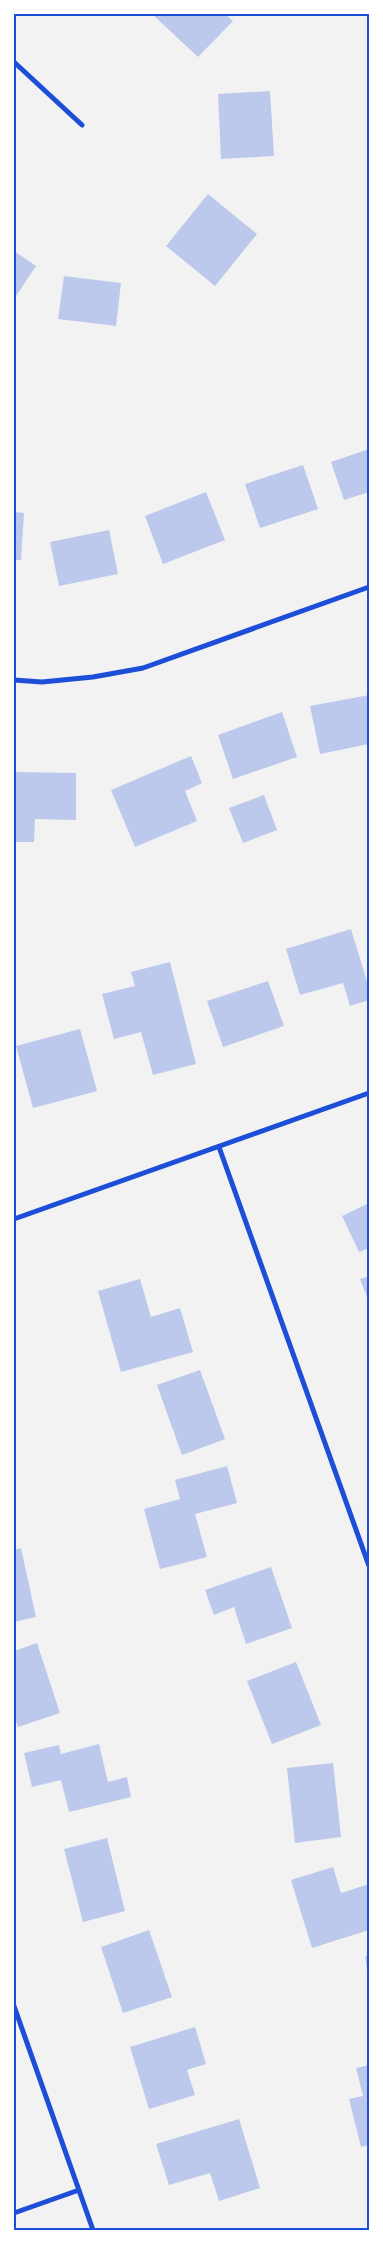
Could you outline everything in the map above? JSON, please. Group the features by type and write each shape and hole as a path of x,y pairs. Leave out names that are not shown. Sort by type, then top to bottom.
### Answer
{"street":[{"path":"14,62 82,126"},
{"path":"14,680 42,682 143,668 369,587"},
{"path":"14,1219 369,1093"},
{"path":"219,1147 369,1566"},
{"path":"14,2006 92,2230"},
{"path":"14,2213 78,2190"}],"building":[{"path":"152,14 225,14 233,21 198,57"},
{"path":"270,91 274,156 221,159 218,94"},
{"path":"208,194 257,234 215,286 166,246"},
{"path":"14,251 36,266 14,299"},
{"path":"64,276 121,283 116,326 58,319"},
{"path":"369,449 369,492 344,500 331,462"},
{"path":"303,465 318,509 260,528 245,484"},
{"path":"206,492 225,540 163,564 145,516"},
{"path":"14,512 24,513 21,560 14,560"},
{"path":"109,530 118,574 59,586 50,542"},
{"path":"369,695 369,744 320,754 310,706"},
{"path":"282,712 297,757 233,779 218,735"},
{"path":"191,756 202,783 185,791 197,821 135,847 111,790"},
{"path":"14,772 76,773 76,820 35,819 34,842 14,842"},
{"path":"264,795 277,830 243,843 229,808"},
{"path":"351,929 369,988 369,1000 350,1006 343,983 300,995 286,949"},
{"path":"170,962 196,1064 153,1075 141,1032 114,1039 102,994 135,986 131,972"},
{"path":"268,981 284,1026 223,1047 207,1001"},
{"path":"80,1029 97,1091 33,1108 16,1046"},
{"path":"369,1203 369,1248 359,1252 342,1216"},
{"path":"369,1276 369,1302 360,1279"},
{"path":"140,1279 151,1317 180,1308 193,1352 121,1372 98,1291"},
{"path":"200,1370 225,1439 182,1455 157,1385"},
{"path":"227,1466 237,1503 195,1514 207,1557 160,1569 144,1509 180,1499 175,1480"},
{"path":"21,1548 36,1617 14,1622 14,1550"},
{"path":"271,1567 292,1628 246,1644 234,1607 214,1615 205,1590"},
{"path":"37,1643 60,1713 18,1727 14,1715 14,1651"},
{"path":"296,1662 321,1725 272,1744 247,1681"},
{"path":"99,1744 108,1782 127,1777 131,1797 69,1812 61,1780 32,1787 24,1753 59,1745 61,1754"},
{"path":"333,1763 341,1837 295,1843 287,1768"},
{"path":"107,1838 125,1911 83,1922 64,1849"},
{"path":"333,1867 341,1893 369,1884 369,1930 312,1948 291,1880"},
{"path":"149,1930 172,1997 123,2013 101,1947"},
{"path":"365,1956 369,1956 369,1976 368,1976"},
{"path":"195,2027 206,2064 187,2070 195,2095 149,2109 130,2047"},
{"path":"369,2065 369,2145 361,2147 349,2099 363,2096 356,2068"},
{"path":"239,2119 260,2188 219,2201 210,2173 169,2185 156,2144"}]}
